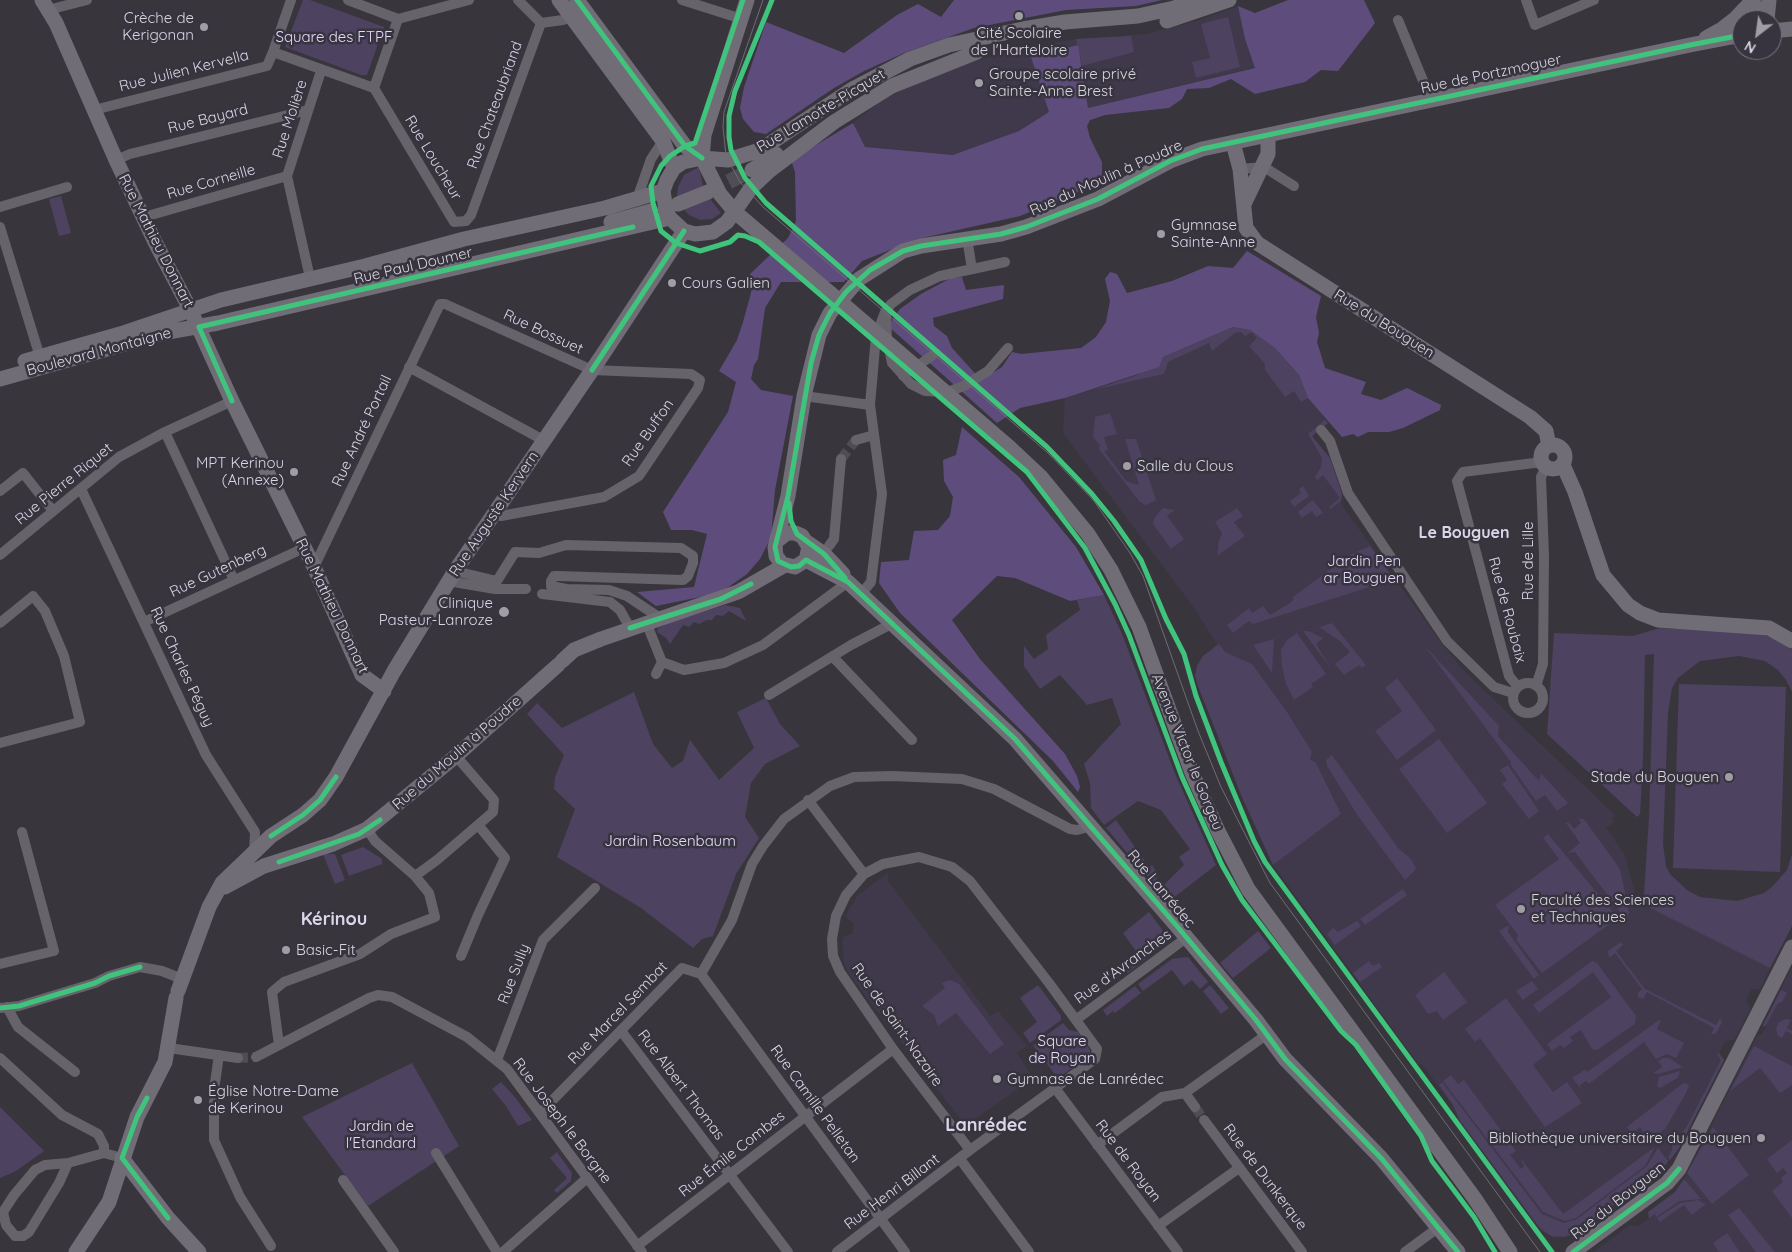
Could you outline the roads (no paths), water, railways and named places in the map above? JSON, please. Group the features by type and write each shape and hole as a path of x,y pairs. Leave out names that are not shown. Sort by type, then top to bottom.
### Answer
{"street":[{"path":"45,5 87,0"},
{"path":"291,0 273,52 321,71 374,88 398,19"},
{"path":"348,0 398,19 469,0"},
{"path":"518,0 541,23 563,20 571,16"},
{"path":"559,0 663,141 674,168"},
{"path":"577,0 685,146 702,158 720,194 735,212 714,232 695,234 684,231 670,218 666,210 663,192 674,168 682,162 702,158"},
{"path":"682,0 742,19"},
{"path":"702,158 704,135 747,0"},
{"name":"Rue Lamotte-Picquet","path":"702,158 728,160 750,154 779,138 851,90 910,59 949,45 1065,22 1138,16 1174,8 1197,0"},
{"name":"Rue Lamotte-Picquet","path":"735,212 751,188 768,170 834,122 892,86 997,45 1047,35 1160,22 1197,12 1229,0"},
{"path":"1526,0 1535,25 1594,0"},
{"name":"Rue de Portzmoguer","path":"1690,44 1722,30 1753,0"},
{"name":"Rue Mathieu Donnart","path":"45,5 116,160 190,309 232,402 314,567 362,675 384,691"},
{"path":"1398,20 1430,100"},
{"name":"Rue Chateaubriand","path":"462,223 469,219 471,215 541,23"},
{"name":"Rue Lamotte-Picquet","path":"977,52 912,71 866,94 751,168 869,86 923,62 1024,29"},
{"name":"Rue de Portzmoguer","path":"1240,142 1690,44 1732,38"},
{"name":"Rue Julien Kervella","path":"94,110 267,66 273,52"},
{"name":"Rue Molière","path":"287,176 321,71"},
{"name":"Rue Loucheur","path":"374,88 451,218 455,224 462,223"},
{"name":"Rue Bayard","path":"116,160 130,154 308,110"},
{"path":"1244,204 1264,167 1268,154 1268,135"},
{"path":"646,206 651,158 663,141"},
{"name":"Rue du Bouguen","path":"1240,142 1240,169 1246,228 1257,243 1502,398 1546,430 1549,446"},
{"name":"Rue du Moulin à Poudre","path":"752,584 776,546 788,496 804,396 819,335 830,313 859,279 903,251 1026,227 1113,192 1170,161 1202,149 1240,142"},
{"path":"1240,169 1264,167 1294,186"},
{"path":"287,176 310,278"},
{"name":"Rue Corneille","path":"144,217 287,176"},
{"path":"0,207 66,187"},
{"path":"679,201 707,190"},
{"name":"Rue Paul Doumer","path":"190,309 464,239 646,206 663,192"},
{"path":"540,244 646,206"},
{"path":"364,266 394,264 498,242 646,206"},
{"name":"Avenue Victor le Gorgeu","path":"735,212 1031,467 1088,534 1111,570 1139,627 1192,773 1218,831 1248,889 1475,1200 1510,1252"},
{"path":"540,244 670,218"},
{"path":"462,223 464,239"},
{"path":"0,227 40,357"},
{"name":"Rue Auguste Kervern","path":"259,860 271,836 320,800 340,770 452,576 545,441 684,231"},
{"path":"967,238 972,269"},
{"name":"Rue Paul Doumer","path":"198,326 340,295 370,278 540,244"},
{"path":"861,594 871,582 882,494 870,405 876,336 886,312 891,304 910,290 940,276 1005,262"},
{"name":"Rue Bossuet","path":"437,307 446,304 592,370 691,374 700,380"},
{"name":"Rue André Portail","path":"314,567 437,307"},
{"name":"Boulevard Montaigne","path":"0,368 120,334 190,309"},
{"path":"886,312 886,339 892,364 911,384 925,392 947,392 964,386 988,371 1008,348"},
{"name":"Boulevard Montaigne","path":"0,379 168,332 198,326"},
{"path":"903,376 933,355"},
{"path":"409,367 545,441"},
{"name":"Rue Buffon","path":"495,512 502,516 604,497 639,476 698,388 700,380"},
{"path":"804,396 870,405"},
{"name":"Rue Pierre Riquet","path":"0,555 119,457 165,432 232,402"},
{"path":"1321,430 1330,441 1348,493 1447,641 1494,687 1516,690 1529,683 1536,686 1540,690 1542,698 1540,708 1532,713 1518,710 1514,704 1516,690"},
{"path":"165,432 234,580"},
{"path":"856,440 874,435"},
{"path":"1563,465 1552,469 1544,464 1543,451 1549,446 1557,446 1562,450 1565,457 1563,465 1575,492 1603,575 1628,605 1640,614 1658,620 1769,628 1792,640"},
{"path":"829,546 834,539 840,460"},
{"name":"Rue de Roubaix","path":"1516,690 1509,676 1457,481 1463,472 1544,464"},
{"name":"Rue de Lille","path":"1536,686 1543,664 1544,556 1541,477 1544,464"},
{"path":"0,491 23,473 53,511"},
{"name":"Rue Charles Péguy","path":"82,489 206,755 256,832 259,860"},
{"name":"Rue du Moulin à Poudre","path":"179,989 216,893 259,860 324,847 367,829 456,756 574,650 630,628 720,599 752,584 785,565 795,567 806,560 809,552 803,538 791,521 788,496"},
{"path":"785,565 778,560 776,546 787,533 803,538"},
{"name":"Rue Lanrédec","path":"803,538 824,554 848,582 1015,739 1092,826 1290,1066 1381,1158 1458,1252"},
{"path":"452,576 497,581 515,552 539,553 566,545 681,548 693,556 693,563 688,576 683,580 554,576 551,581 551,586 566,589 609,590 628,596 653,620 662,662 656,674"},
{"name":"Rue Gutenberg","path":"144,622 304,548"},
{"name":"Rue Lanrédec","path":"806,560 848,582"},
{"path":"452,576 495,589 526,589"},
{"path":"662,662 684,670 724,663 763,645 848,582"},
{"path":"542,594 610,602 620,610 630,628"},
{"path":"0,623 32,596 45,611 64,656 80,722 0,743"},
{"path":"768,695 893,623"},
{"path":"833,657 912,740"},
{"path":"415,876 479,826 493,812 494,800 456,756"},
{"path":"701,974 732,920 752,864 763,846 784,820 808,800 830,786 854,777 892,776 962,779 994,789 1070,829 1077,830 1092,826"},
{"path":"808,800 864,874"},
{"path":"461,956 505,858 479,826"},
{"path":"279,1045 272,992 284,982 360,954 391,934 435,917 429,892 415,876 375,842 367,829"},
{"path":"0,964 54,951 22,832"},
{"name":"Rue de Saint-Nazaire","path":"970,1150 892,1049 840,972 833,956 832,939 836,916 846,895 864,874 883,864 919,856 952,868 970,881 1077,1019"},
{"name":"Rue Sully","path":"497,1060 543,940 595,888"},
{"name":"Rue d'Avranches","path":"1077,1019 1186,938"},
{"name":"Rue du Bouguen","path":"1573,1252 1667,1183 1679,1169 1792,947"},
{"path":"4,1007 19,1006 140,967 162,971 179,989 165,1062 137,1117 109,1202 76,1252"},
{"name":"Rue Marcel Sembat","path":"540,1113 622,1032 682,968 701,974"},
{"name":"Rue Camille Pelletan","path":"701,974 905,1252"},
{"name":"Rue Joseph le Borgne","path":"256,1057 378,995 392,997 467,1037 507,1069 586,1179 640,1249"},
{"path":"4,1007 18,1027 75,1072"},
{"name":"Rue Henri Billant","path":"837,1252 970,1150 1095,1059 1097,1049 1077,1019"},
{"name":"Rue Albert Thomas","path":"622,1032 788,1252"},
{"path":"1097,1145 1162,1097 1185,1093 1266,1035"},
{"path":"169,1048 238,1058"},
{"name":"Rue Émile Combes","path":"640,1249 729,1175 892,1049"},
{"path":"216,1083 219,1055"},
{"path":"0,1058 62,1116 98,1134 104,1146 104,1153"},
{"name":"Rue de Royan","path":"1055,1088 1178,1252"},
{"path":"1185,1093 1196,1108"},
{"path":"214,1102 214,1140 240,1197 271,1246"},
{"name":"Rue de Dunkerque","path":"1204,1120 1302,1252"},
{"path":"68,1162 59,1183 29,1232 23,1236 15,1236 6,1226 1,1214 35,1170 45,1165 68,1162 104,1153 122,1158 168,1218 199,1252"},
{"path":"436,1154 497,1252"},
{"path":"960,1159 1029,1252"},
{"path":"1158,1226 1239,1168"},
{"path":"503,1252 586,1179"},
{"path":"343,1180 394,1252"},
{"path":"1405,1252 1439,1227"}],"tunnel":[{"path":"708,192 752,170"},
{"path":"841,459 856,440"},
{"path":"238,1058 256,1057"},
{"path":"214,1102 215,1083"},
{"path":"1195,1107 1204,1120"}],"tram line":[{"path":"763,0 724,112 723,127 726,156 740,182 763,207 1048,453 1094,501 1130,553 1143,576 1198,731 1221,787 1270,883 1540,1252"}],"place":[{"name":"Cité Scolaire de l'Harteloire","path":"1019,16"},
{"name":"Crèche de Kerigonan","path":"204,27"},
{"name":"Groupe scolaire privé Sainte-Anne Brest","path":"979,83"},
{"name":"Gymnase Sainte-Anne","path":"1161,234"},
{"name":"Cours Galien","path":"672,283"},
{"name":"Salle du Clous","path":"1127,466"},
{"name":"MPT Kerinou (Annexe)","path":"294,472"},
{"name":"Clinique Pasteur-Lanroze","path":"504,612"},
{"name":"Stade du Bouguen","path":"1729,777"},
{"name":"Faculté des Sciences et Techniques","path":"1521,909"},
{"name":"Basic-Fit","path":"286,950"},
{"name":"Gymnase de Lanrédec","path":"997,1079"},
{"name":"Église Notre-Dame de Kerinou","path":"198,1100"},
{"name":"Bibliothèque universitaire du Bouguen","path":"1761,1138"}],"district":[{"name":"Le Bouguen","path":"1464,533"},
{"name":"Kérinou","path":"334,920"},
{"name":"Lanrédec","path":"986,1126"}],"park label":[{"name":"Square des FTPF","path":"334,37"},
{"name":"Jardin Pen ar Bouguen","path":"1364,570"},
{"name":"Jardin Rosenbaum","path":"670,841"},
{"name":"Square de Royan","path":"1062,1050"},
{"name":"Jardin de l'Etandard","path":"381,1134"}]}
